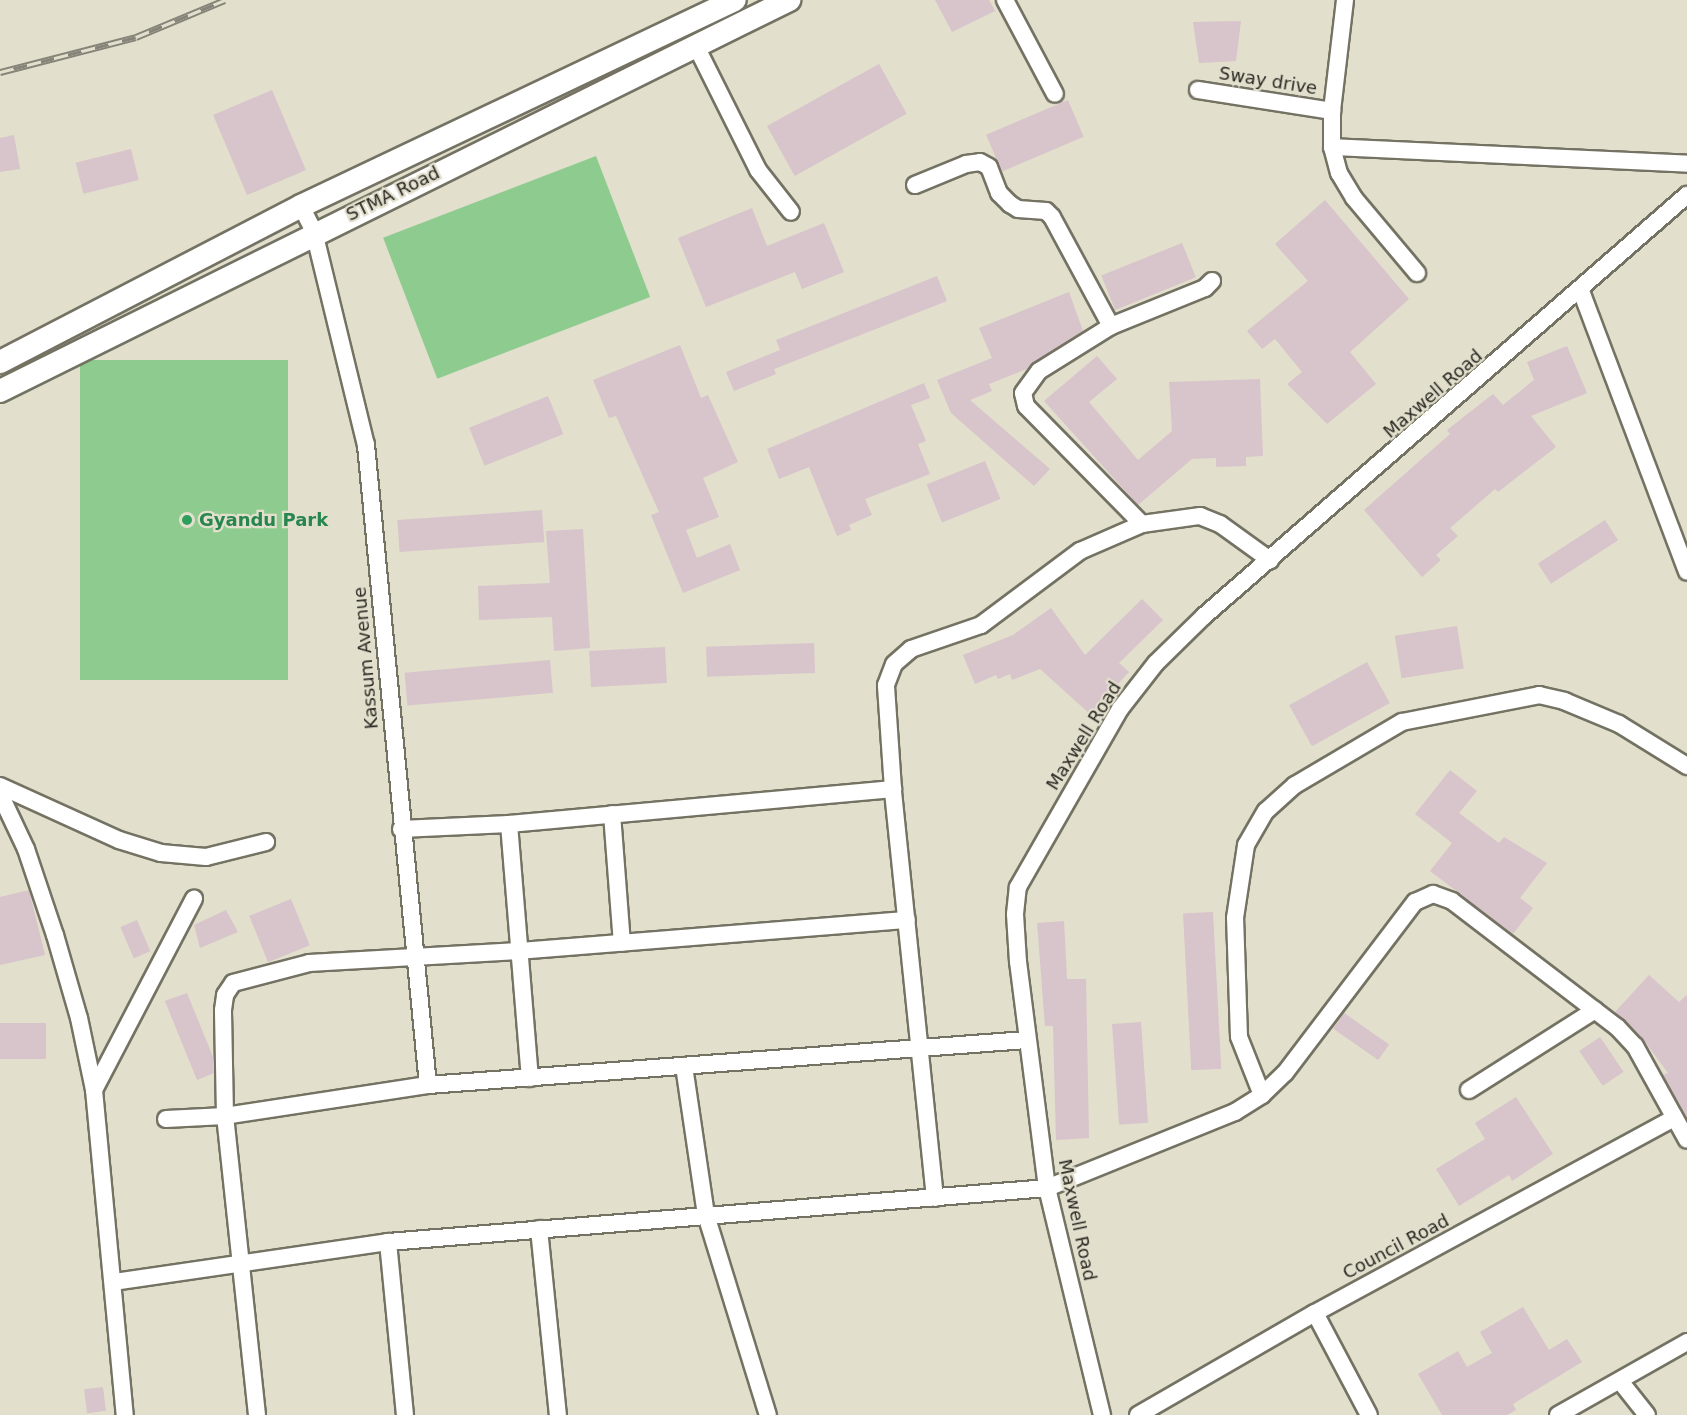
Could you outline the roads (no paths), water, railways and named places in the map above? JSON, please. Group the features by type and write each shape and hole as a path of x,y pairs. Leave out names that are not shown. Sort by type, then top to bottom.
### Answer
{"main road":[{"name":"STMA Road","path":"0,362 301,206 734,0"},
{"name":"STMA Road","path":"0,391 314,232 697,48 789,0"}],"street":[{"path":"1005,0 1055,94"},
{"path":"1345,0 1332,111 1332,147 1339,172 1354,198 1417,273"},
{"path":"697,48 758,170 791,212"},
{"name":"Sway drive","path":"1198,90 1332,111"},
{"path":"1332,147 1687,164"},
{"path":"915,185 966,164 980,162 989,167 999,193 1010,204 1018,209 1046,211 1052,217 1111,326"},
{"name":"Maxwell Road","path":"1102,1415 1047,1188 1026,1040 1015,914 1018,887 1120,709 1156,663 1196,624 1581,291 1687,195"},
{"name":"Kassum Avenue","path":"301,206 314,232 366,445 401,829 428,1085"},
{"path":"1142,524 1034,414 1026,405 1023,393 1040,371 1111,326 1205,288 1212,281"},
{"path":"1581,291 1687,572"},
{"path":"935,1198 893,789 886,685 894,664 911,649 981,625 1080,551 1142,524 1200,516 1221,524 1270,560"},
{"path":"1262,1095 1239,1037 1235,918 1246,845 1266,811 1295,785 1402,723 1539,695 1564,701 1619,724 1687,766"},
{"path":"0,786 119,840 161,853 206,857 266,842"},
{"path":"401,829 509,824 893,789"},
{"path":"0,794 26,849 55,935 79,1018 94,1090 99,1123 125,1415"},
{"path":"612,814 622,943"},
{"path":"509,824 530,1078"},
{"path":"114,1282 388,1242 1047,1188 1235,1112 1262,1095 1285,1073 1415,902 1432,894 1452,901 1595,1010 1635,1046 1687,1140"},
{"path":"94,1090 194,899"},
{"path":"257,1415 239,1264 225,1116 225,995 234,983 309,963 519,951 907,920"},
{"path":"1469,1090 1595,1010"},
{"path":"166,1119 225,1116 428,1085 921,1046 1026,1040"},
{"path":"684,1066 706,1215 768,1415"},
{"name":"Council Road","path":"1138,1415 1315,1313 1674,1118"},
{"path":"539,1229 558,1415"},
{"path":"388,1242 405,1415"},
{"path":"1315,1313 1369,1415"},
{"path":"1558,1415 1687,1342"},
{"path":"1620,1381 1647,1415"}],"railway":[{"path":"0,72 136,37 225,0"}],"place":[{"name":"Gyandu Park","path":"187,520"}]}
